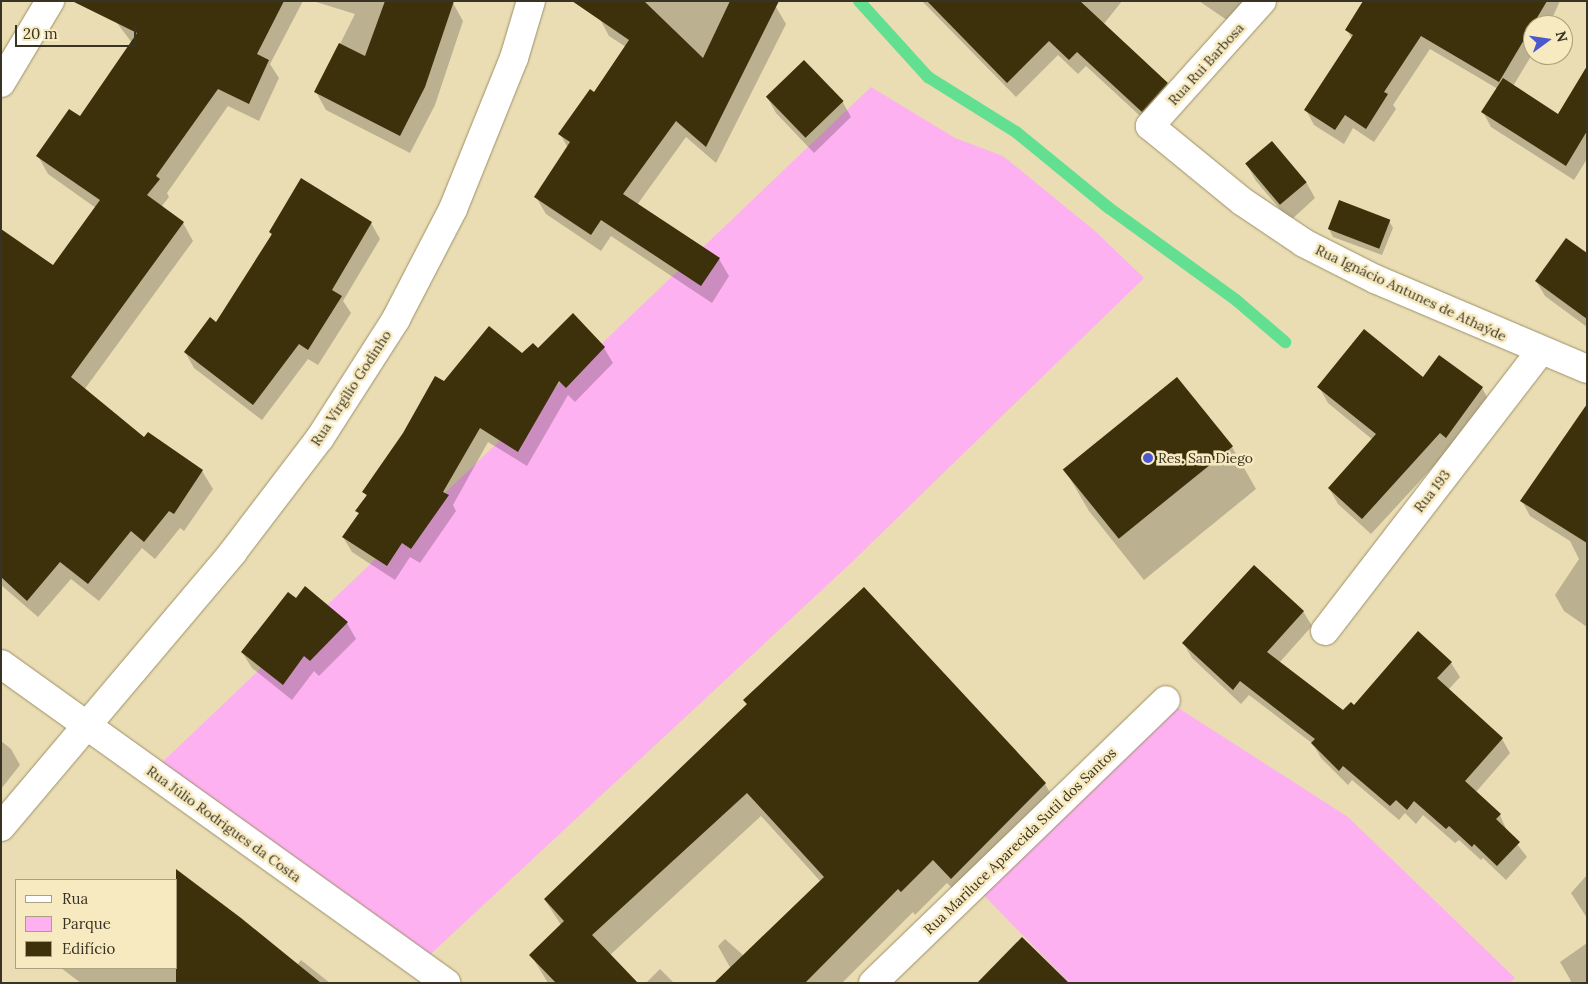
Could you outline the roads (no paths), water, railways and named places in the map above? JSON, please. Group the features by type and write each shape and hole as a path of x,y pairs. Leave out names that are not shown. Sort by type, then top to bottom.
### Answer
{"street":[{"path":"1,83 50,1"},
{"name":"Rua Virgílio Godinho","path":"1,827 233,552 303,460 396,320 454,209 514,58 531,1"},
{"name":"Rua Rui Barbosa","path":"1150,126 1262,1"},
{"name":"Rua Ignácio Antunes de Athaýde","path":"1150,126 1242,202 1304,243 1375,279 1540,352 1587,369"},
{"name":"Rua 193","path":"1325,631 1540,352"},
{"name":"Rua Júlio Rodrigues da Costa","path":"1,664 446,983"},
{"name":"Rua Mariluce Aparecida Sutil dos Santos","path":"873,983 1166,700"}],"waterway":[{"path":"859,1 928,77 1016,132 1109,208 1236,300 1285,342"}],"place":[{"name":"Res. San Diego","path":"1148,458"}]}
